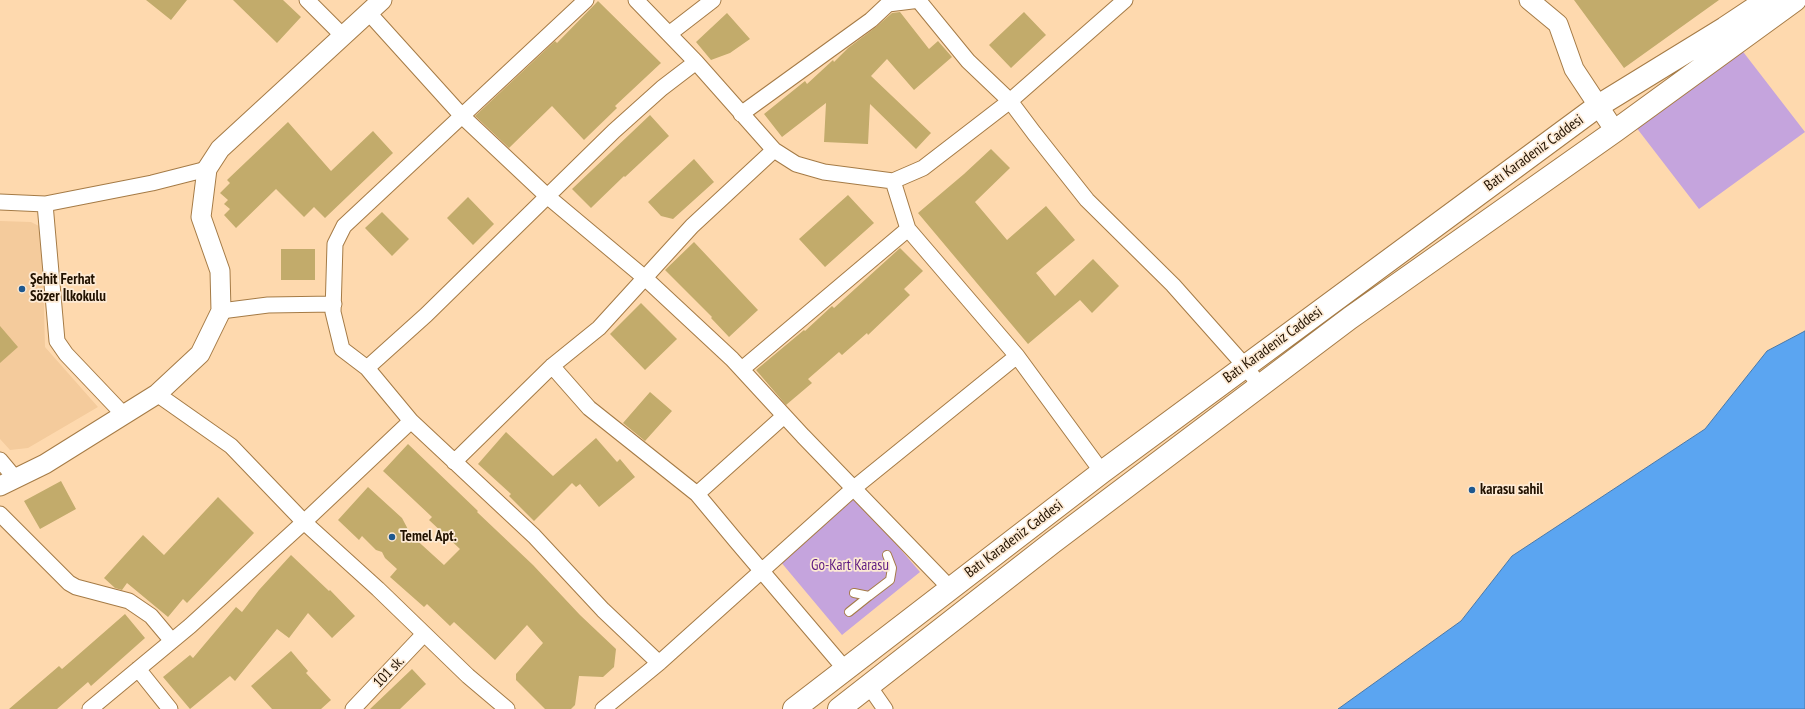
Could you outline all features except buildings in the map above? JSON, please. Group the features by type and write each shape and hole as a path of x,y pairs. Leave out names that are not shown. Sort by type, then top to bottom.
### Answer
{"main road":[{"name":"Batı Karadeniz Caddesi","path":"794,709 1102,472 1598,106 1725,28 1766,0"},
{"name":"Batı Karadeniz Caddesi","path":"839,709 1053,542 1350,318 1615,131 1795,0"}],"street":[{"path":"306,0 343,36"},
{"path":"586,0 344,226 335,244 333,312 342,349 367,368 411,421 534,536 603,610 659,663"},
{"path":"636,0 696,62 774,150 796,164 824,172 892,181 923,168 1010,100 1125,0"},
{"path":"669,34 713,0"},
{"path":"741,114 871,20 888,4 918,0 968,61 1010,100 1034,134 1087,200 1173,285 1245,366 1260,386"},
{"path":"1537,2 1558,24 1574,69 1615,131"},
{"path":"0,460 8,482 45,464 157,394 200,354 221,311 220,271 201,217 207,169 220,149 375,6 462,116 547,196 645,278 742,369 784,416 950,588"},
{"path":"367,368 426,315 625,121 662,88 696,62"},
{"path":"454,462 552,366 599,328 692,226 774,150"},
{"path":"0,202 45,204 152,183 207,169"},
{"path":"892,181 908,229 1017,356 1102,472"},
{"path":"45,204 57,341 66,354 124,415"},
{"path":"742,369 908,229"},
{"path":"221,311 268,305 334,304"},
{"path":"604,709 659,663 854,488 1017,356"},
{"path":"552,366 589,408 697,494 845,669"},
{"path":"157,394 231,446 304,522 378,589 468,676 507,709"},
{"path":"697,494 784,416"},
{"path":"90,709 172,642 304,522 411,421"},
{"path":"0,514 69,583 76,587 130,601 151,616 172,642"},
{"name":"101 sk.","path":"353,709 424,634"},
{"path":"138,669 170,709"},
{"path":"869,686 885,709"}],"lane":[{"path":"849,612 890,580 892,568 887,555"},
{"path":"854,593 869,596"}],"shaded area":[{"name":"Şehit Ferhat Sözer İlkokulu","path":"0,221 31,222 39,226 42,230 45,347 98,407 28,448 10,450 0,439"}],"green space":[{"path":"1734,40 1805,132 1699,209 1629,118"},
{"name":"Go-Kart Karasu","path":"856,497 920,572 842,635 780,561"}],"water":[{"path":"1805,331 1805,709 1338,709 1461,621 1512,556 1705,429 1767,351"}],"place":[{"name":"Şehit Ferhat Sözer İlkokulu","path":"22,289"},
{"name":"karasu sahil","path":"1472,490"},
{"name":"Temel Apt.","path":"392,537"}]}
